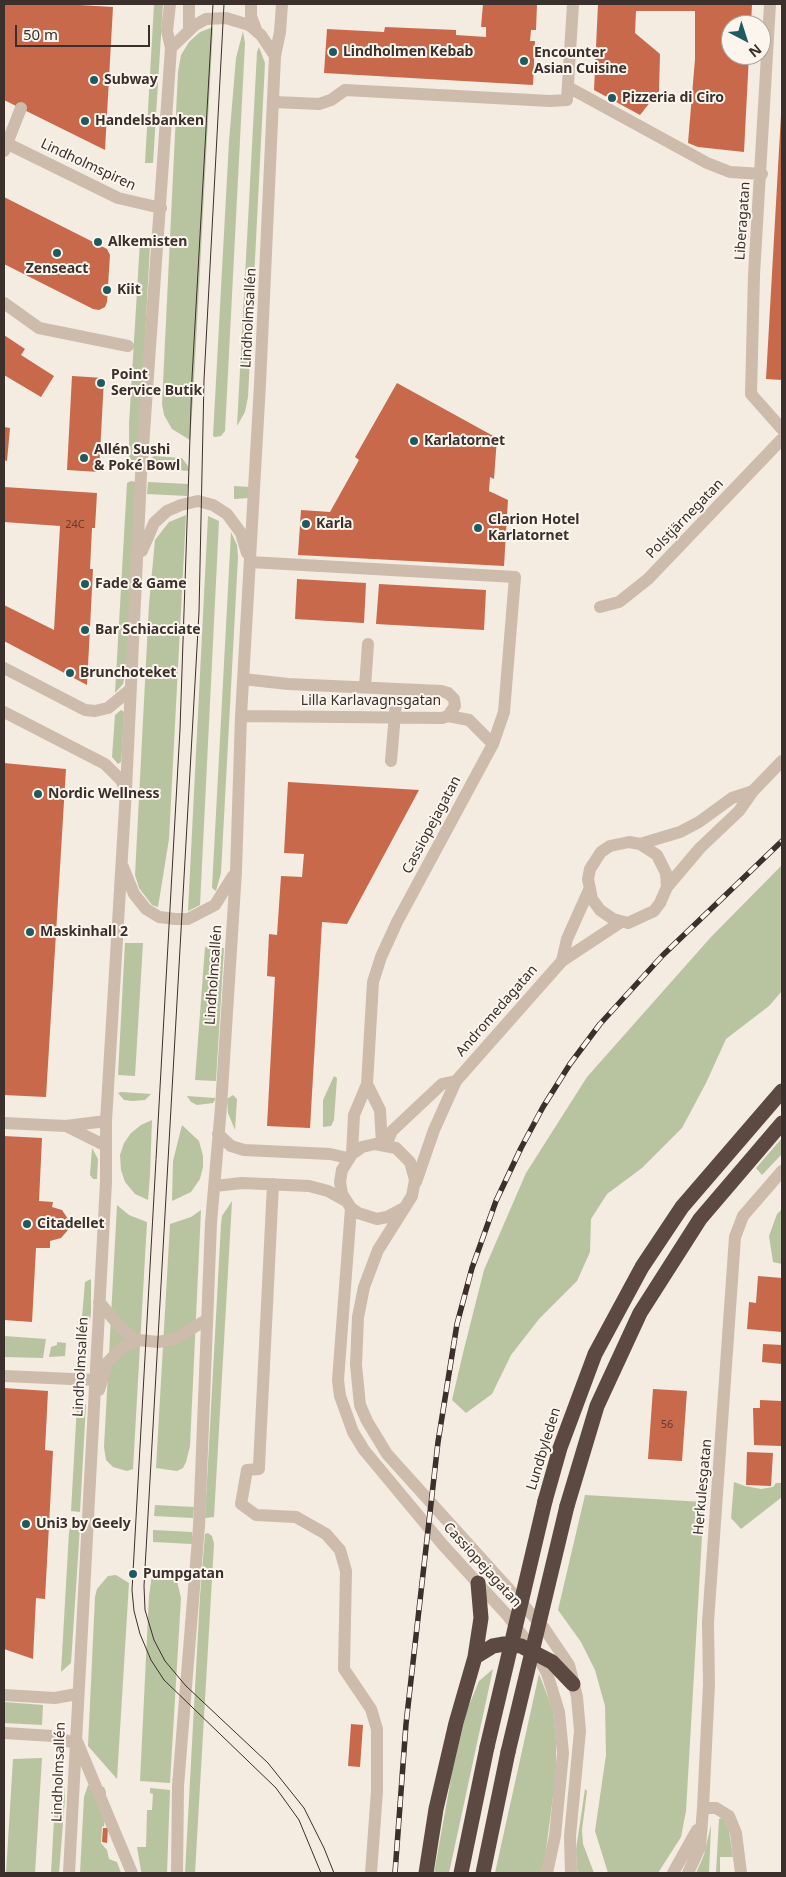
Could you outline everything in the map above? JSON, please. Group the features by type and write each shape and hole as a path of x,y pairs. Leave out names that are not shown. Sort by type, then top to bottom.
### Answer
{"highway":[{"name":"Lundbyleden","path":"461,1873 487,1747 545,1500 560,1448 595,1354 637,1276 682,1207 782,1091"},
{"path":"483,1873 508,1752 567,1506 598,1406 640,1313 700,1219 782,1123"},
{"path":"426,1873 436,1809 456,1723 475,1657 481,1618 478,1583"},
{"path":"475,1657 493,1646 504,1644 521,1646 552,1662 573,1684"}],"street":[{"name":"Lindholmsallén","path":"69,1873 99,1302 106,1121 126,790 141,475 171,48 168,31 170,4"},
{"path":"189,4 189,29"},
{"path":"251,4 254,28 275,56"},
{"name":"Lindholmsallén","path":"177,1873 178,1786 199,1526 211,1223 236,871 241,716 250,580 275,56 280,32 282,4"},
{"path":"567,94 573,4"},
{"name":"Liberagatan","path":"770,4 762,174 754,275 752,394 782,429"},
{"path":"171,48 189,29 206,19 226,18 249,25 261,35"},
{"path":"274,102 319,104 331,100 345,90 550,101 567,94 707,164 730,172 762,174"},
{"path":"5,146 21,108"},
{"name":"Lindholmspiren","path":"5,146 118,198 161,208"},
{"path":"4,304 39,328 128,346"},
{"name":"Polstjärnegatan","path":"600,607 619,602 648,579 782,439"},
{"name":"Lindholmsallén","path":"137,571 144,543 154,523 167,511 181,504 198,501 213,505 227,514 238,527 246,547 250,580"},
{"name":"Cassiopejagatan","path":"250,562 514,577 504,712 493,744 397,922 381,957 373,982 367,1084 354,1115 350,1156 342,1170 340,1182 348,1204 345,1285 338,1380 340,1396 353,1432 364,1450 535,1652 548,1673 559,1712 563,1753 555,1836 547,1873"},
{"path":"365,687 368,644"},
{"path":"4,668 86,710 95,711 108,708 131,689"},
{"name":"Lilla Karlavagnsgatan","path":"241,716 442,718 448,716 455,706 454,699 448,693 288,684 243,679"},
{"path":"382,688 394,695 401,717 391,761"},
{"path":"381,716 389,713 399,696 409,690"},
{"path":"4,712 104,764 121,780 126,790"},
{"path":"448,716 469,720 493,744"},
{"name":"Andromedagatan","path":"414,1188 434,1130 456,1081 562,961 621,922 628,923 637,920 654,911 667,887 700,848 739,811 753,791 782,761"},
{"name":"Andromedagatan","path":"562,961 567,940 589,890 590,869 601,852 619,843 640,844 680,832 699,822 732,798 753,791"},
{"path":"640,844 649,848 660,860 666,873 667,887"},
{"name":"Lindholmsallén","path":"122,862 134,894 146,908 159,917 175,919 188,919 215,905 236,871"},
{"path":"589,890 600,910 621,922"},
{"name":"Andromedagatan","path":"384,1144 392,1131 442,1084 456,1081"},
{"name":"Cassiopejagatan","path":"367,1084 380,1110 384,1144"},
{"path":"4,1122 66,1126 106,1121"},
{"path":"66,1126 106,1146"},
{"path":"215,1186 242,1183 309,1186 328,1191 368,1217 377,1219 387,1217 402,1209 412,1196 414,1188 414,1172 410,1162 396,1148 384,1144 368,1145 350,1156 244,1150 231,1146 218,1134"},
{"name":"Herkulesgatan","path":"688,1873 700,1847 700,1823 703,1808 709,1684 709,1612 735,1237 743,1216 782,1171"},
{"path":"273,1184 259,1469 247,1470 241,1504 256,1515 296,1516 326,1534 340,1550 346,1571 344,1669 371,1709 377,1729 377,1791 371,1873"},
{"name":"Cassiopejagatan","path":"402,1209 378,1250 367,1276 362,1295 358,1317 356,1388 360,1405 367,1422 387,1454 544,1628 568,1665 577,1697 580,1731 570,1836 571,1873"},
{"path":"99,1302 122,1329 138,1340 158,1342 175,1339 206,1320"},
{"path":"93,1412 107,1363 121,1348 138,1340"},
{"path":"4,1376 95,1380"},
{"path":"4,1695 49,1698 77,1694"},
{"path":"4,1733 75,1739 123,1848 132,1873"},
{"path":"703,1808 716,1808 729,1816 736,1834 741,1873"},
{"name":"Herkulesgatan","path":"673,1873 700,1823"}],"green space":[{"path":"154,4 163,4 153,163 145,163"},
{"path":"213,27 190,440 172,429 164,415 162,404 178,72 181,55 189,42 200,32"},
{"path":"243,31 245,43 225,431 221,436 215,437 213,436 229,141 236,58"},
{"path":"259,47 265,63 248,397 245,412 237,426 257,52"},
{"path":"142,239 147,240 150,246 138,467 132,467 129,464 129,424 140,241"},
{"path":"154,456 182,458 189,471 151,468 151,458"},
{"path":"131,481 136,482 127,666 123,684 115,693 127,483"},
{"path":"148,482 188,484 187,496 147,494"},
{"path":"234,486 250,487 250,498 234,499"},
{"path":"186,515 169,839 158,907 152,905 139,888 135,875 149,604 155,540 169,522"},
{"path":"208,516 219,521 200,905 188,911"},
{"path":"231,532 237,545 238,557 221,873 216,891 212,888"},
{"path":"121,710 124,712 122,751 121,762 118,764 112,757 115,715"},
{"path":"782,865 782,991 769,1006 726,1039 706,1083 682,1128 642,1168 607,1194 591,1219 590,1252 577,1281 539,1319 511,1355 492,1394 466,1413 452,1400 464,1349 484,1270 526,1173 587,1077 711,937"},
{"path":"125,943 143,943 135,1076 118,1075"},
{"path":"205,947 224,948 216,1081 195,1080"},
{"path":"334,1076 337,1078 334,1120 331,1126 323,1127 323,1100"},
{"path":"118,1093 151,1094 145,1100 132,1101 124,1100"},
{"path":"233,1095 237,1099 235,1130 228,1113 227,1099"},
{"path":"187,1096 215,1098 215,1100 213,1103 197,1105 191,1102"},
{"path":"152,1120 148,1200 135,1194 125,1182 121,1170 120,1155 124,1143 131,1133 141,1125"},
{"path":"182,1125 199,1141 203,1156 203,1167 200,1179 191,1192 172,1201 173,1161"},
{"path":"782,1138 782,1154 762,1175 756,1168"},
{"path":"92,1148 98,1159 97,1179 93,1179 90,1175"},
{"path":"232,1201 214,1517 205,1518 221,1224 222,1216"},
{"path":"117,1205 129,1215 147,1222 133,1469 127,1471 113,1467 106,1460 104,1447"},
{"path":"782,1209 782,1264 773,1262 769,1236 777,1214"},
{"path":"201,1210 190,1446 183,1468 177,1471 156,1468 170,1224 191,1217"},
{"path":"91,1279 90,1320 81,1329 85,1282"},
{"path":"4,1336 46,1339 43,1358 4,1357"},
{"path":"57,1342 66,1343 65,1356 49,1357 51,1347 57,1345"},
{"path":"86,1404 80,1512 71,1511 77,1405"},
{"path":"734,1482 761,1489 773,1487 776,1483 782,1483 782,1497 741,1529 731,1518"},
{"path":"585,1495 704,1502 686,1811 681,1837 658,1873 608,1873 595,1831 606,1755 605,1706 595,1670 581,1642 558,1610"},
{"path":"155,1505 194,1507 193,1518 154,1516"},
{"path":"80,1527 71,1663 61,1672 69,1532 70,1528"},
{"path":"153,1530 192,1532 192,1544 153,1542"},
{"path":"208,1533 212,1536 214,1544 195,1873 185,1873 200,1596 205,1534"},
{"path":"162,1574 177,1581 181,1598 170,1783 140,1781 149,1596 152,1575"},
{"path":"116,1575 129,1583 117,1779 88,1746 95,1597 97,1589 108,1576"},
{"path":"493,1669 449,1873 434,1873 452,1773 467,1710 479,1681"},
{"path":"539,1674 553,1710 556,1741 556,1774 545,1857 541,1873 495,1873"},
{"path":"4,1702 43,1705 42,1725 4,1723"},
{"path":"42,1758 35,1873 6,1873 13,1759"},
{"path":"56,1784 64,1784 65,1798 59,1873 51,1873"},
{"path":"88,1785 104,1787 106,1792 101,1843 107,1850 109,1859 117,1862 121,1873 80,1873 84,1797"},
{"path":"150,1788 170,1790 167,1873 142,1873 141,1871 137,1847 146,1847 147,1810 152,1810 153,1794 150,1793"},
{"path":"585,1789 587,1791 582,1830 583,1844 594,1873 578,1873 577,1870 576,1850"},
{"path":"719,1819 724,1819 729,1831 733,1857 720,1857 720,1873 716,1873"},
{"path":"711,1825 709,1873 696,1873 704,1855"}],"building":[{"path":"4,4 63,4 113,7 105,150 4,100"},
{"path":"483,4 537,4 536,30 531,30 530,41 535,41 533,85 324,73 327,29 384,32 385,27 456,30 456,35 486,37 486,27 481,27"},
{"path":"598,4 752,4 751,15 721,15 721,65 748,65 744,152 698,147 688,143 695,59 695,11 636,11 635,33 660,54 659,91 640,115 594,90"},
{"path":"782,115 782,380 766,379"},
{"name":"Zenseact","path":"4,197 107,249 110,255 107,302 105,307 99,310 93,309 4,264"},
{"path":"4,335 25,349 21,355 54,376 41,397 4,375"},
{"path":"72,376 104,378 99,472 67,470"},
{"path":"397,383 497,438 494,479 490,477 489,491 508,500 504,566 298,555 301,510 330,512 359,460 355,457"},
{"path":"4,427 10,428 7,461 4,460"},
{"path":"4,487 97,493 95,528 92,528 90,569 93,569 87,685 4,641 4,605 54,630 60,526 4,522"},
{"path":"297,579 366,583 364,623 295,619"},
{"path":"379,584 486,590 484,630 376,624"},
{"name":"Maskinhall 2","path":"4,763 66,769 46,1097 4,1095"},
{"path":"288,782 419,790 347,924 322,922 310,1128 267,1126 275,977 267,976 269,934 277,935 281,876 302,877 304,854 284,853"},
{"name":"Citadellet","path":"4,1136 42,1138 39,1201 53,1202 52,1207 62,1210 68,1219 68,1230 61,1238 50,1241 50,1248 36,1248 32,1322 4,1320"},
{"path":"758,1276 782,1278 782,1332 747,1329 749,1302 756,1303"},
{"path":"763,1344 782,1345 782,1364 762,1362"},
{"name":"Uni3 by Geely","path":"4,1388 48,1391 45,1450 53,1451 45,1599 36,1598 33,1659 4,1649"},
{"path":"653,1389 687,1391 682,1461 648,1459"},
{"path":"760,1400 781,1401 781,1446 754,1445 753,1408 760,1408"},
{"path":"747,1452 773,1453 771,1486 746,1485"},
{"path":"351,1724 363,1725 360,1767 348,1766"},
{"path":"103,1828 108,1828 107,1843 102,1842"}],"tram line":[{"path":"213,4 192,378 180,729 132,1590 134,1611 140,1634 151,1660 164,1680 276,1788 299,1820 321,1873"},
{"path":"224,4 204,380 199,612 144,1586 145,1610 154,1640 165,1661 186,1686 268,1763 304,1808 334,1873"}],"railway":[{"path":"395,1873 406,1724 438,1442 457,1324 472,1268 496,1201 543,1107 570,1064 600,1024 663,955 782,841"}],"place":[{"name":"Lindholmen Kebab","path":"333,52"},
{"name":"Encounter Asian Cuisine","path":"524,61"},
{"name":"Subway","path":"94,80"},
{"name":"Pizzeria di Ciro","path":"612,98"},
{"name":"Handelsbanken","path":"85,121"},
{"name":"Alkemisten","path":"98,242"},
{"name":"Zenseact","path":"57,253"},
{"name":"Kiit","path":"107,290"},
{"name":"Point Service Butik","path":"101,383"},
{"name":"Karlatornet","path":"414,441"},
{"name":"Allén Sushi & Poké Bowl","path":"84,458"},
{"name":"Karla","path":"306,524"},
{"name":"Clarion Hotel Karlatornet","path":"478,528"},
{"name":"Fade & Game","path":"85,584"},
{"name":"Bar Schiacciate","path":"85,630"},
{"name":"Brunchoteket","path":"70,673"},
{"name":"Nordic Wellness","path":"38,794"},
{"name":"Maskinhall 2","path":"30,932"},
{"name":"Citadellet","path":"27,1224"},
{"name":"Uni3 by Geely","path":"26,1524"},
{"name":"Pumpgatan","path":"133,1574"}]}
